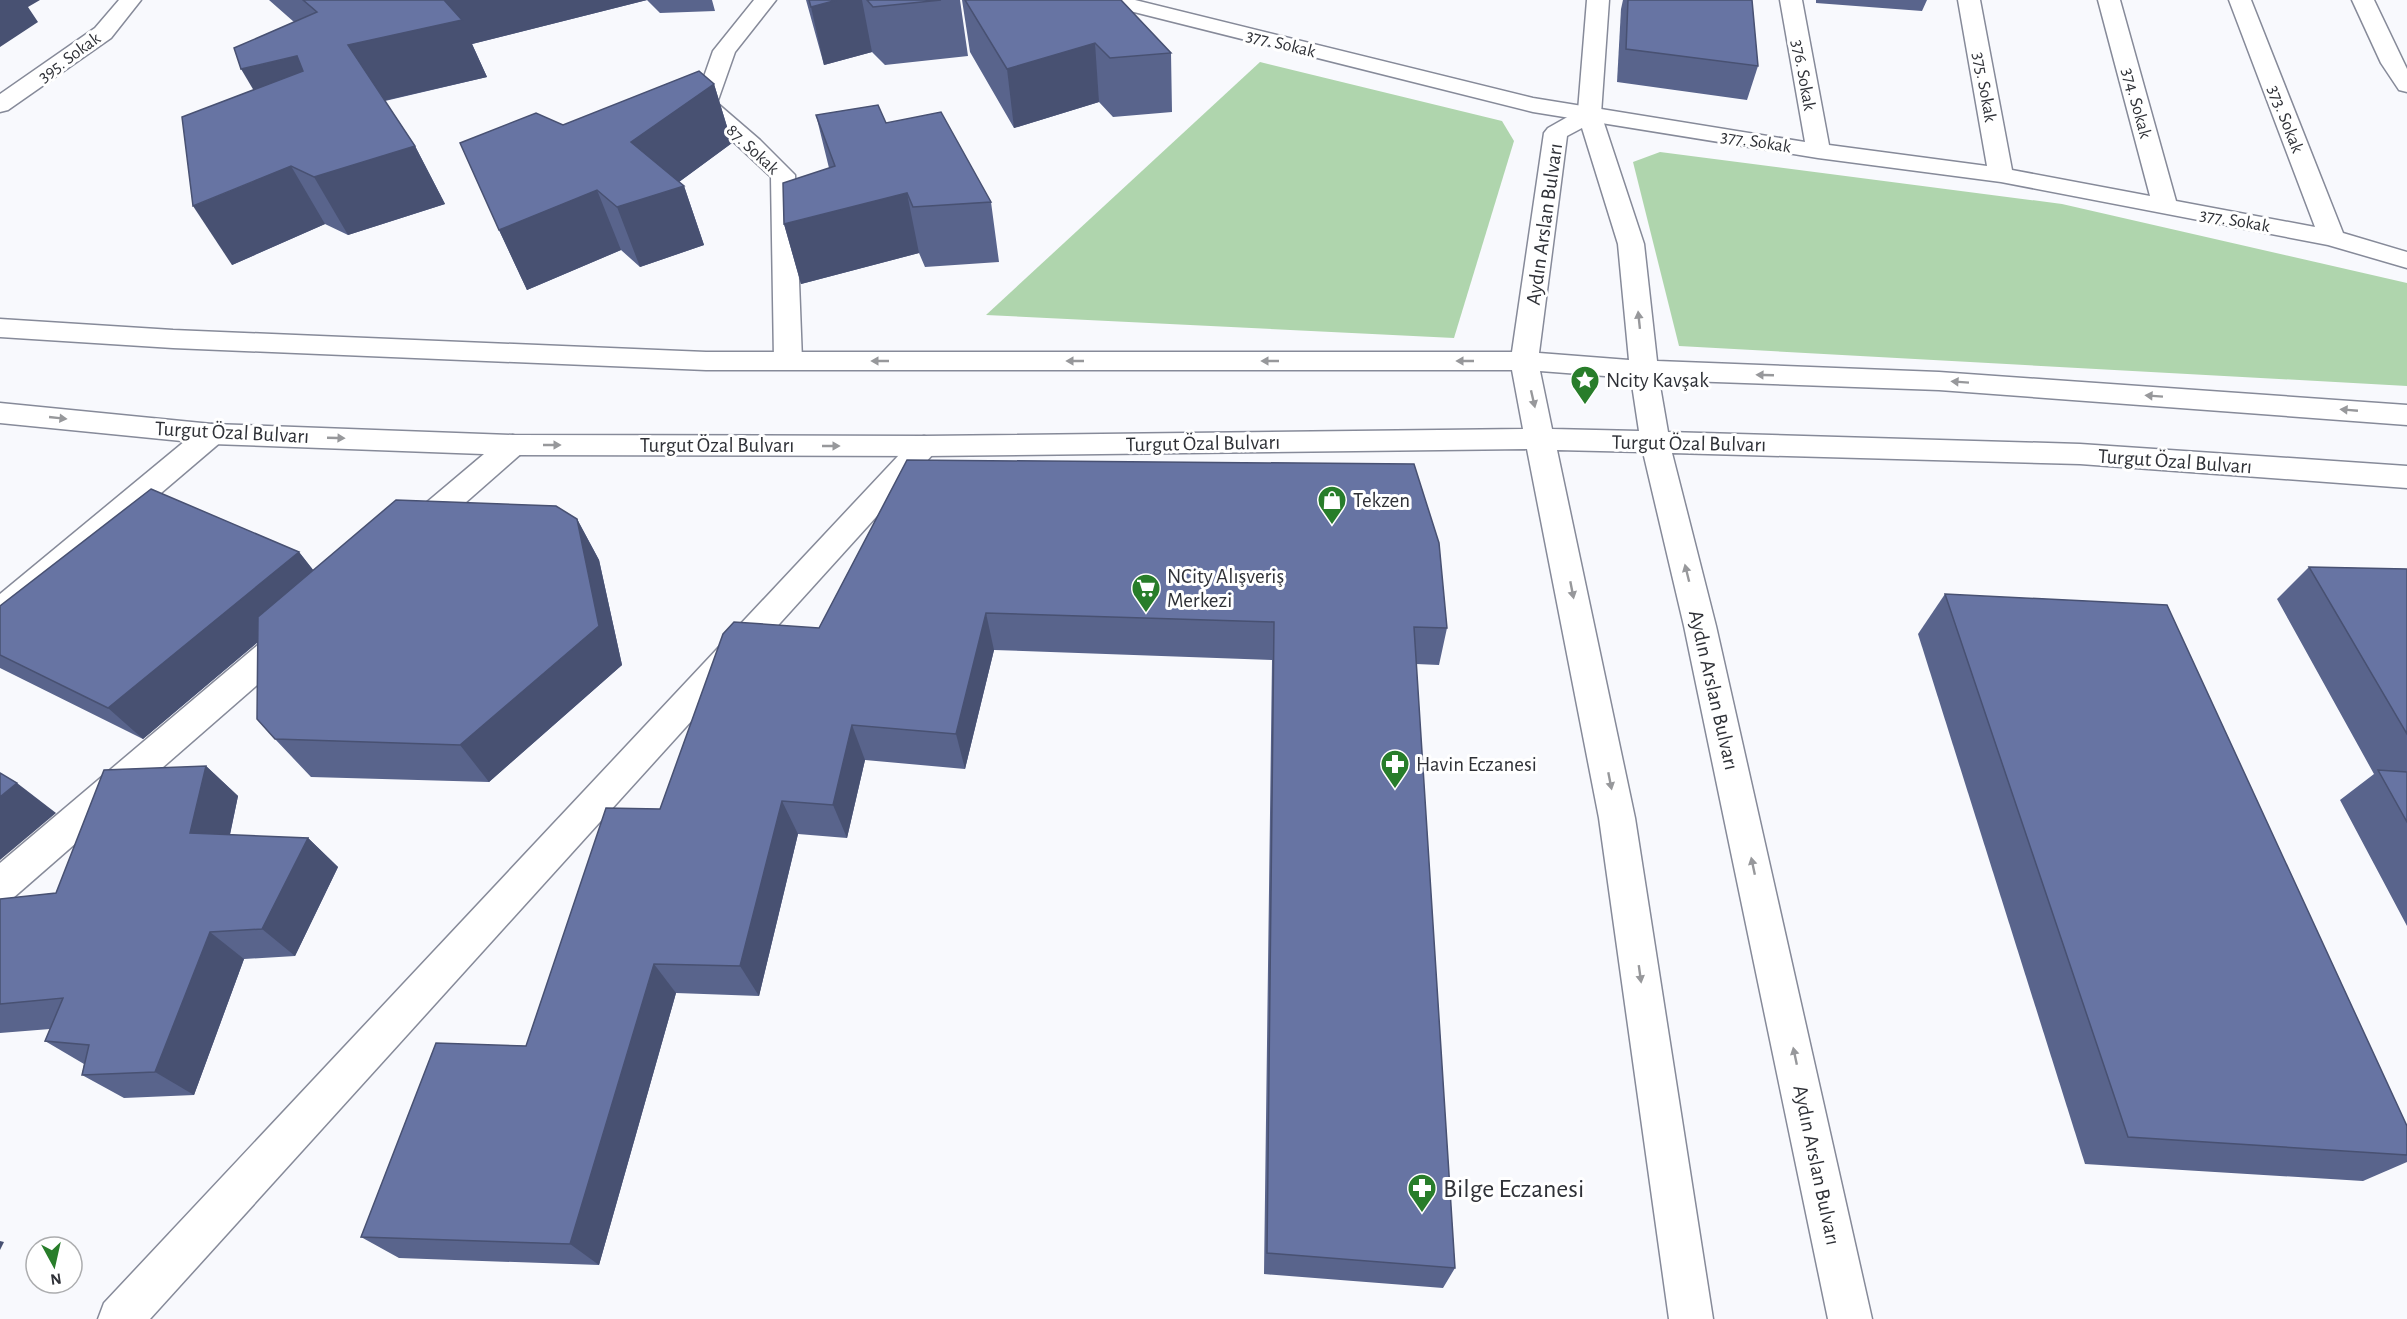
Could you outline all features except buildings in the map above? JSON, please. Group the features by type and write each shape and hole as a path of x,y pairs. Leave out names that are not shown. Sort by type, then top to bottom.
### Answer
{"street":[{"name":"395. Sokak","path":"0,105 103,33 130,0"},
{"name":"87. Sokak","path":"765,0 724,51 705,105 783,175 788,360"},
{"name":"377. Sokak","path":"1109,0 1533,105 1818,151 2001,175 2332,238 2407,260"},
{"path":"1589,114 1598,0"},
{"name":"376. Sokak","path":"1791,0 1818,151"},
{"name":"375. Sokak","path":"1969,0 2001,175"},
{"name":"374. Sokak","path":"2109,0 2165,206"},
{"name":"373. Sokak","path":"2240,0 2332,238"},
{"path":"2363,0 2392,63 2407,85"},
{"name":"Aydın Arslan Bulvarı","path":"1690,1319 1617,818 1542,439 1524,361 1556,133 1589,114 1631,244 1644,370 1655,443 1700,626 1850,1319"},
{"path":"0,328 208,340 706,360 1524,361 1644,370 1939,381 2407,415"},
{"name":"Turgut Özal Bulvarı","path":"0,413 212,434 513,445 924,447 1542,439 2080,454 2407,477"},
{"path":"0,612 212,434"},
{"path":"387,553 513,445"},
{"path":"120,1319 924,447"},
{"path":"0,886 315,615"}],"green space":[{"path":"1260,62 1502,121 1514,141 1454,338 986,315"},
{"path":"1660,152 2062,204 2407,283 2407,386 1679,346 1633,162"}],"place":[{"name":"Ncity Kavşak","path":"1585,406"},
{"name":"Tekzen","path":"1332,526"},
{"name":"NCity Alışveriş Merkezi","path":"1146,614"},
{"name":"Havin Eczanesi","path":"1395,790"},
{"name":"Bilge Eczanesi","path":"1422,1214"}]}
